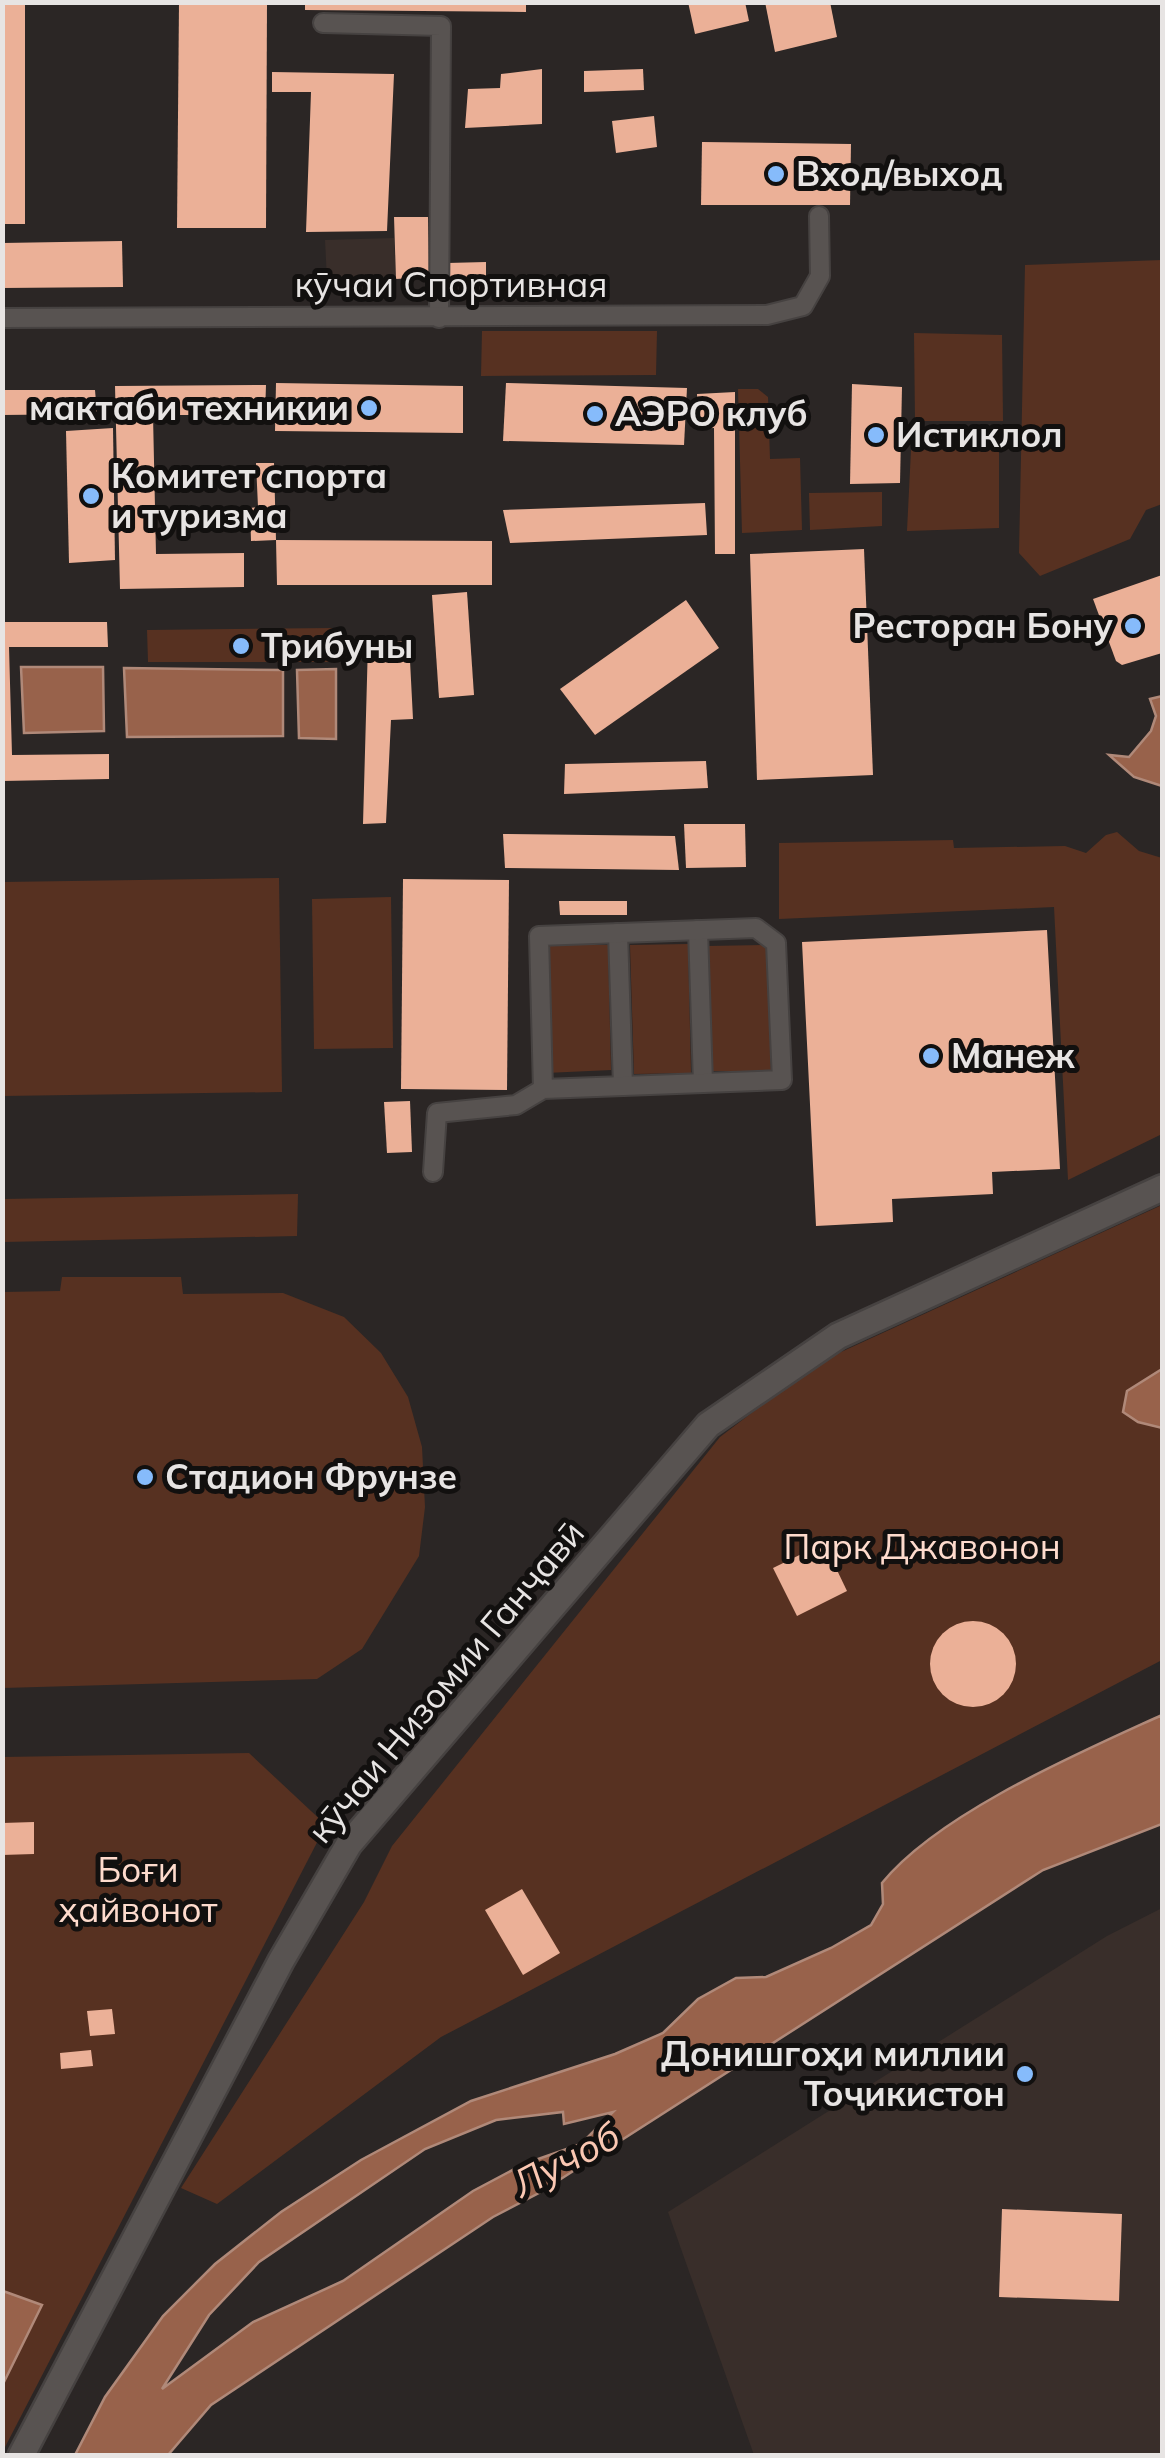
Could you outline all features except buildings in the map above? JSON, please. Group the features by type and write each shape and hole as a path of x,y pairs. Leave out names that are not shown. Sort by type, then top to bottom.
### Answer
{"street":[{"path":"323,23 441,26 440,318"},
{"name":"кӯчаи Спортивная","path":"2,318 767,316 803,306 820,276 819,216"},
{"path":"432,1172 437,1113 516,1105 542,1090 782,1080 776,943 756,928 539,936 542,1090"},
{"path":"698,930 702,1084"},
{"path":"618,933 623,1086"},
{"name":"кӯчаи Низомии Ганҷавӣ","path":"21,2456 281,1962 349,1844 708,1426 838,1336 1162,1188"}],"shaded area":[{"path":"394,238 396,279 327,280 325,240"},
{"name":"Донишгоҳи миллии Тоҷикистон","path":"1162,1908 1162,2455 754,2455 668,2212 1107,1936"}],"green space":[{"path":"1162,260 1162,504 1146,510 1130,539 1040,576 1019,553 1025,265"},
{"path":"482,331 657,331 656,375 481,376"},
{"path":"914,333 1002,335 1003,421 915,421"},
{"path":"738,389 758,389 768,397 770,459 800,458 802,530 742,533"},
{"path":"999,449 999,528 907,531 911,450"},
{"path":"882,492 882,526 810,530 809,493"},
{"name":"Трибуны","path":"334,628 333,662 148,662 147,630"},
{"path":"1117,832 1139,851 1162,858 1162,1134 1068,1180 1054,907 779,919 779,843 953,840 954,848 1065,846 1086,853 1106,835"},
{"path":"279,878 282,1092 3,1096 3,882"},
{"path":"391,897 393,1048 314,1049 312,899"},
{"path":"688,944 691,1073 634,1074 630,945"},
{"path":"542,945 608,945 611,1070 546,1073"},
{"path":"767,945 771,1071 711,1071 707,946"},
{"path":"298,1194 297,1236 3,1242 3,1199"},
{"name":"Парк Джавонон","path":"1162,1205 1162,1660 441,2037 217,2204 181,2188 364,1902 392,1846 720,1437 817,1363"},
{"path":"62,1277 181,1277 183,1294 283,1293 344,1317 381,1353 408,1397 422,1447 425,1507 419,1556 362,1649 317,1679 3,1688 3,1292 60,1291"},
{"name":"Боғи ҳайвонот","path":"249,1753 326,1825 3,2451 3,1757"}],"water":[{"path":"21,667 103,667 104,731 24,733"},
{"path":"124,668 283,670 283,736 127,737"},
{"path":"336,669 336,739 299,738 297,670"},
{"path":"1162,696 1162,786 1134,777 1109,755 1129,757 1151,731 1156,716 1150,699"},
{"path":"1162,1369 1162,1428 1138,1422 1123,1412 1127,1391"},
{"name":"Лучоб","path":"1162,1715 1162,1824 1043,1870 539,2193 493,2217 211,2405 168,2455 75,2455 105,2397 163,2316 215,2264 281,2212 361,2160 471,2101 615,2054 663,2033 698,1999 736,1978 766,1977 831,1948 871,1925 883,1904 882,1883 938,1833 1012,1787","holes":["563,2112 564,2124 613,2112 581,2144 524,2164 473,2191 343,2281 253,2322 162,2389 209,2315 259,2262 425,2149 496,2120"]},
{"path":"2,2291 42,2305 3,2384"}],"place":[{"name":"Вход/выход","path":"776,174"},
{"name":"мактаби техникии","path":"369,408"},
{"name":"АЭРО клуб","path":"595,414"},
{"name":"Истиклол","path":"876,435"},
{"name":"Комитет спорта и туризма","path":"91,496"},
{"name":"Ресторан Бону","path":"1133,626"},
{"name":"Трибуны","path":"241,646"},
{"name":"Манеж","path":"931,1056"},
{"name":"Стадион Фрунзе","path":"145,1477"},
{"name":"Донишгоҳи миллии Тоҷикистон","path":"1025,2074"}]}
